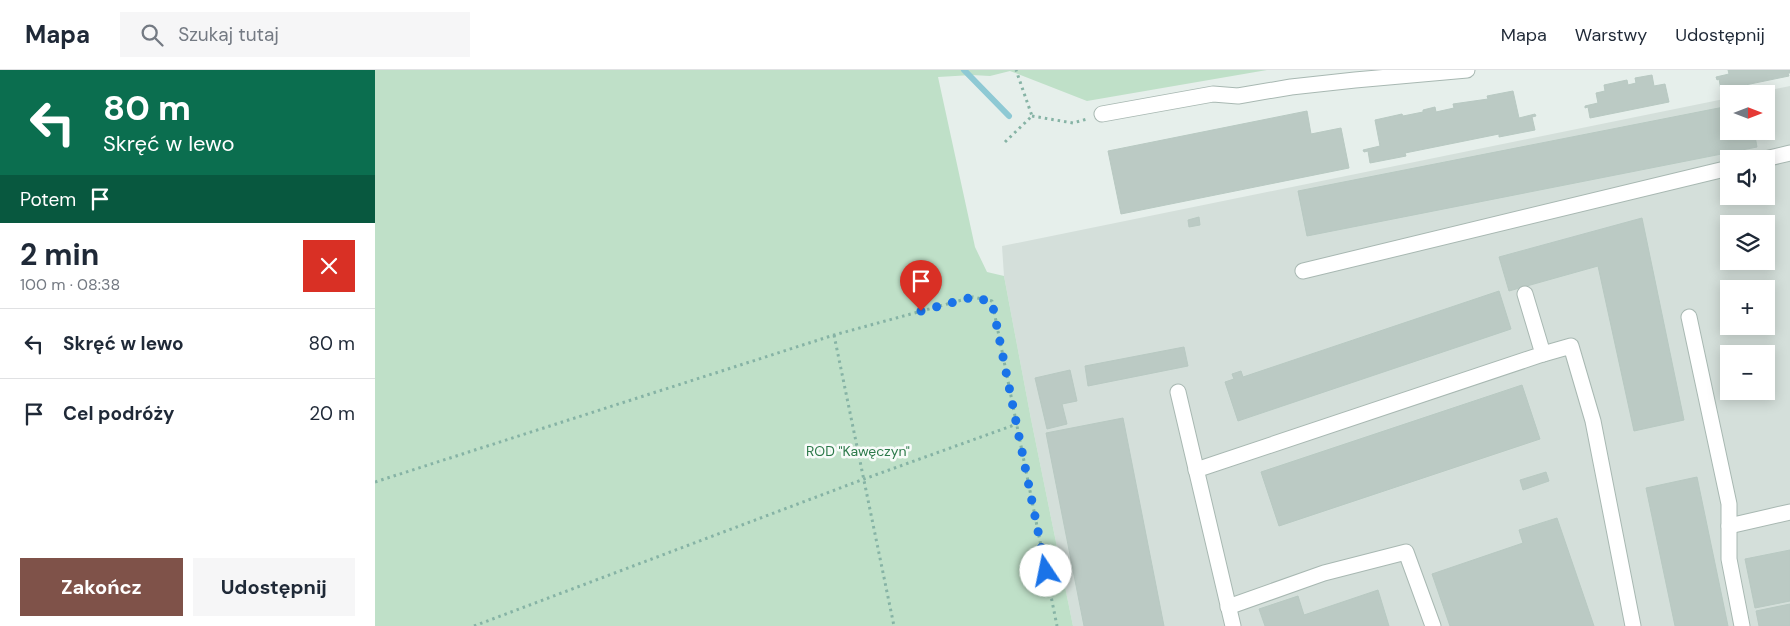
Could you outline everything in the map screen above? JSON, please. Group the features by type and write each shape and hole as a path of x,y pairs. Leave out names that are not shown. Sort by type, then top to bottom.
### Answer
{"lane":[{"path":"1102,114 1213,94 1237,96 1291,87 1467,70"},
{"path":"1775,157 1790,153"},
{"path":"1303,271 1720,170"},
{"path":"1525,294 1543,354"},
{"path":"1689,317 1729,504 1729,559 1742,626"},
{"path":"1197,470 1571,346 1593,421 1633,626"},
{"path":"1178,392 1233,626"},
{"path":"1729,526 1790,512"},
{"path":"1228,607 1324,573 1406,552 1433,626"}],"path":[{"path":"1016,70 1032,116"},
{"path":"1032,116 1073,123 1102,114"},
{"path":"1005,142 1032,116"},
{"path":"375,482 834,335 973,297 992,302 1057,626"},
{"path":"834,335 894,626"},
{"path":"474,626 863,479 1017,424"}],"shaded area":[{"path":"1790,86 1790,626 1073,626 1004,276 1002,246 1720,100 1720,140 1775,140 1775,89"}],"green space":[{"name":"ROD \"Kawęczyn\"","path":"375,70 1267,70 1087,101 1010,71 990,76 938,77 975,247 987,272 1004,276 1073,626 375,626"}],"building":[{"path":"1728,70 1790,70 1789,76 1745,85 1720,85 1719,79 1717,80 1716,77 1729,74"},
{"path":"1652,75 1654,86 1665,84 1669,102 1590,118 1588,107 1585,108 1585,106 1598,103 1596,93 1605,91 1604,85 1627,80 1628,85 1636,83 1635,78"},
{"path":"1513,91 1519,118 1535,114 1536,116 1532,117 1535,130 1499,137 1499,134 1405,153 1406,156 1370,163 1368,151 1364,152 1363,150 1380,146 1375,120 1423,112 1423,110 1435,107 1436,112 1454,108 1453,104 1488,99 1487,96"},
{"path":"1720,108 1720,140 1756,140 1757,147 1742,150 1720,150 1720,154 1307,236 1298,191"},
{"path":"1307,111 1311,134 1341,128 1349,168 1121,214 1108,151"},
{"path":"1199,217 1200,225 1189,227 1188,220"},
{"path":"1642,218 1684,420 1634,431 1598,266 1509,291 1499,257"},
{"path":"1499,291 1511,329 1238,421 1225,382 1234,379 1232,374 1241,371 1243,377"},
{"path":"1184,347 1188,366 1088,386 1085,366"},
{"path":"1070,370 1077,401 1062,404 1067,424 1047,429 1035,378"},
{"path":"1522,385 1540,439 1279,526 1261,472"},
{"path":"1123,418 1164,626 1084,626 1046,433"},
{"path":"1546,472 1549,481 1523,490 1520,480"},
{"path":"1697,477 1728,626 1675,626 1646,488"},
{"path":"1557,518 1594,626 1450,626 1432,574 1523,543 1519,530"},
{"path":"1790,550 1790,601 1755,608 1745,559"},
{"path":"1378,590 1389,626 1265,626 1259,609 1298,596 1304,615"},
{"path":"1790,604 1790,626 1759,626 1756,611"}],"waterway":[{"path":"964,70 1009,116"}],"route":[{"path":"921,311 973,297 992,302 1046,571"}]}
